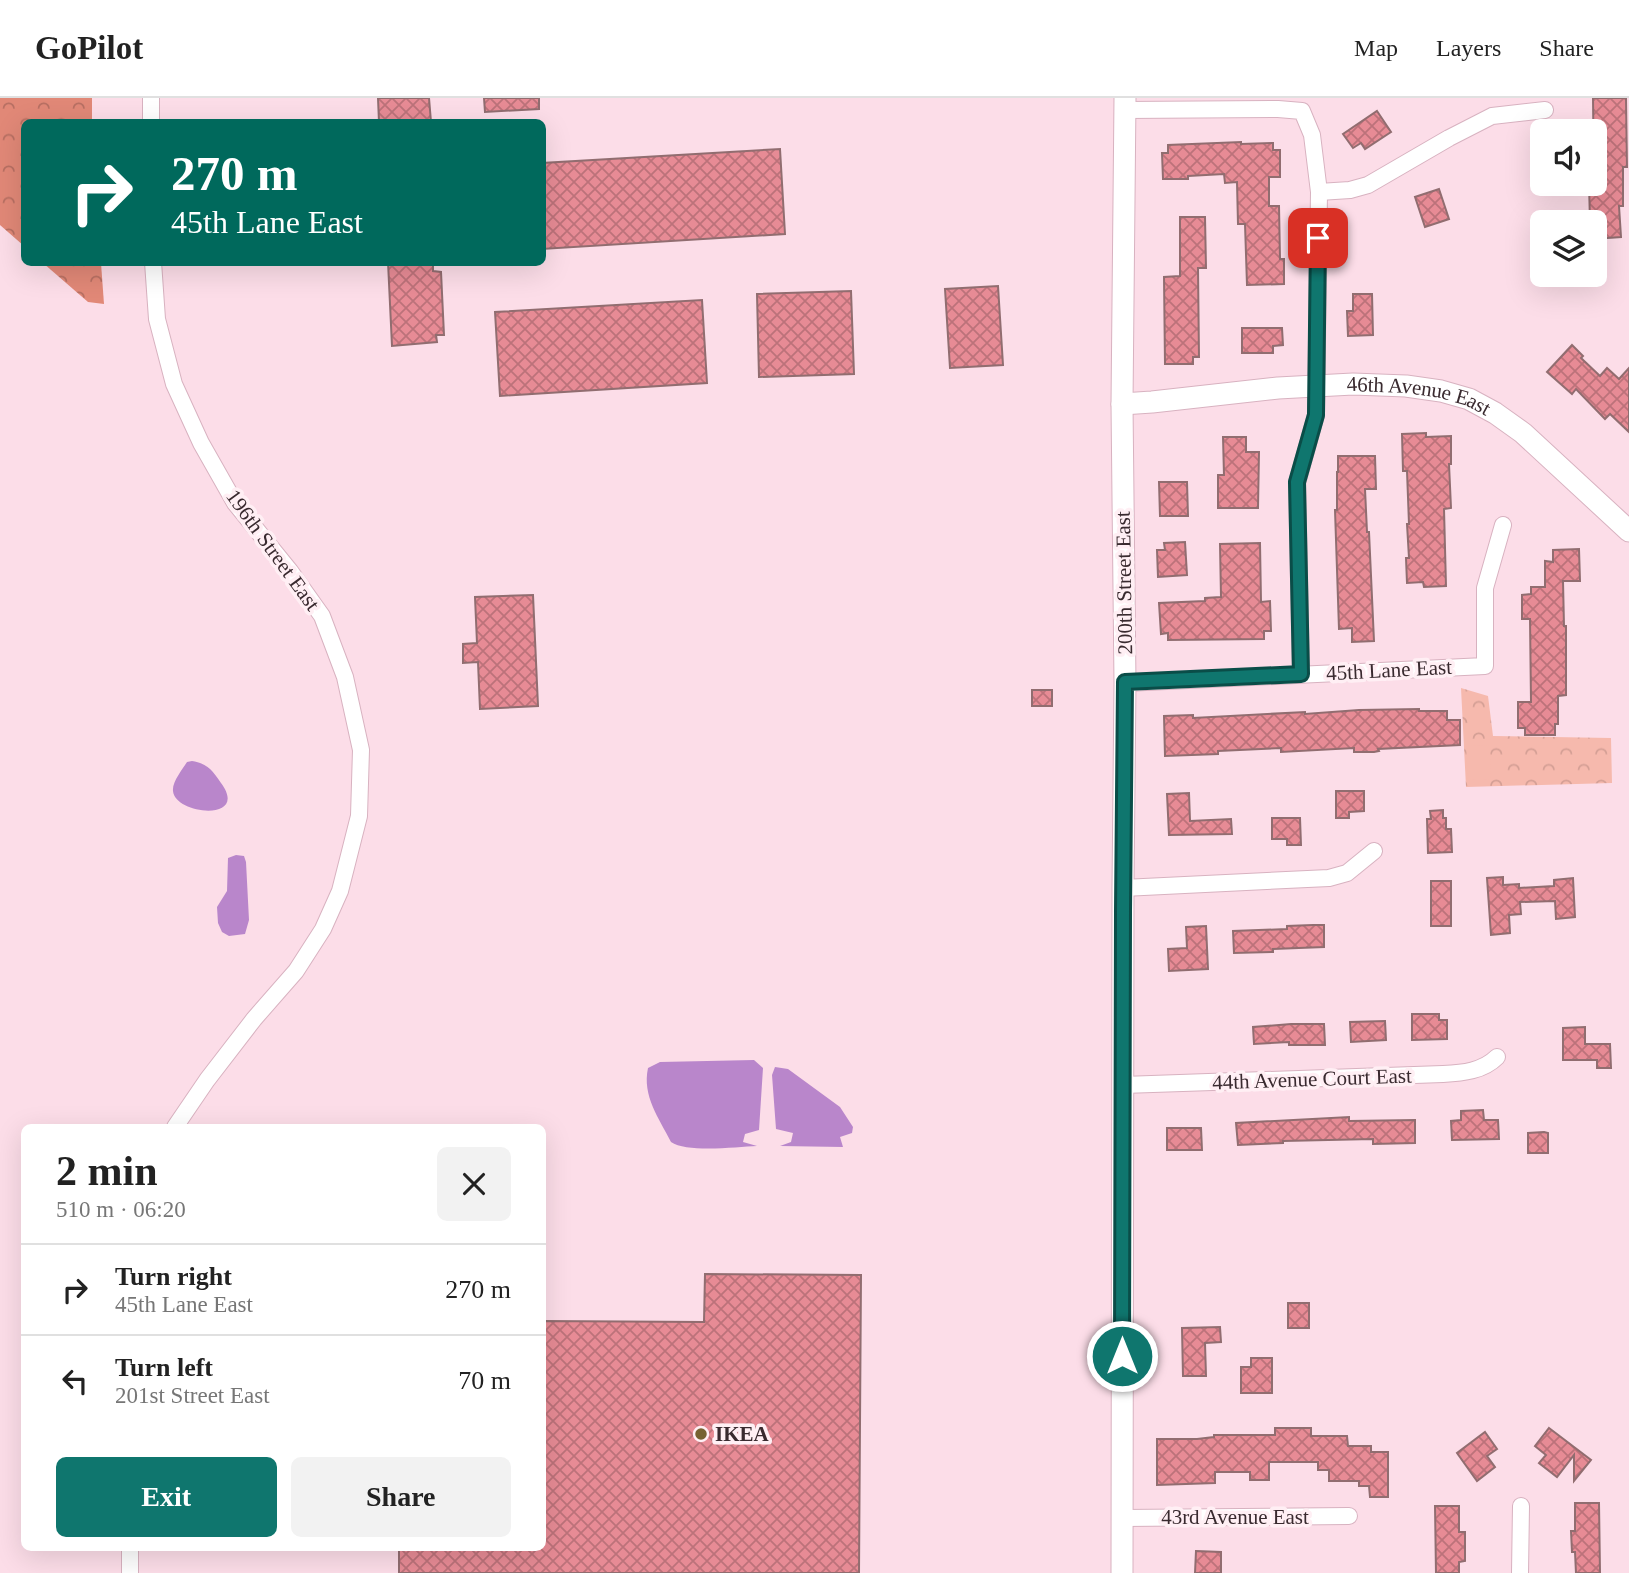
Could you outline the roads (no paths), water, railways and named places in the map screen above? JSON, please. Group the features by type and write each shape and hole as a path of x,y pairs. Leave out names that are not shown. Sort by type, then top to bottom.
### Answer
{"street":[{"path":"151,98 151,119"},
{"path":"1125,104 1302,111 1312,135 1319,192 1316,415 1297,482 1301,674"},
{"name":"200th Street East","path":"1122,1573 1125,682 1122,404 1125,104"},
{"path":"1319,192 1350,190 1368,185 1448,138 1492,116 1545,110"},
{"name":"196th Street East","path":"153,266 157,319 174,384 201,443 235,503 290,571 321,616 345,677 361,750 359,816 340,891 323,929 296,971 207,1080 178,1124"},
{"name":"46th Avenue East","path":"1122,404 1278,388 1353,384 1406,386 1441,391 1469,399 1523,433 1629,531"},
{"name":"45th Lane East","path":"1125,682 1485,666 1485,588 1503,525"},
{"path":"1123,888 1329,878 1347,873 1374,851"},
{"name":"44th Avenue Court East","path":"1123,1085 1443,1074 1489,1065 1497,1057"},
{"path":"1520,1573 1521,1506"},
{"name":"43rd Avenue East","path":"1122,1518 1349,1516"},
{"path":"130,1551 130,1573"}],"place":[{"name":"IKEA","path":"701,1434"}]}
